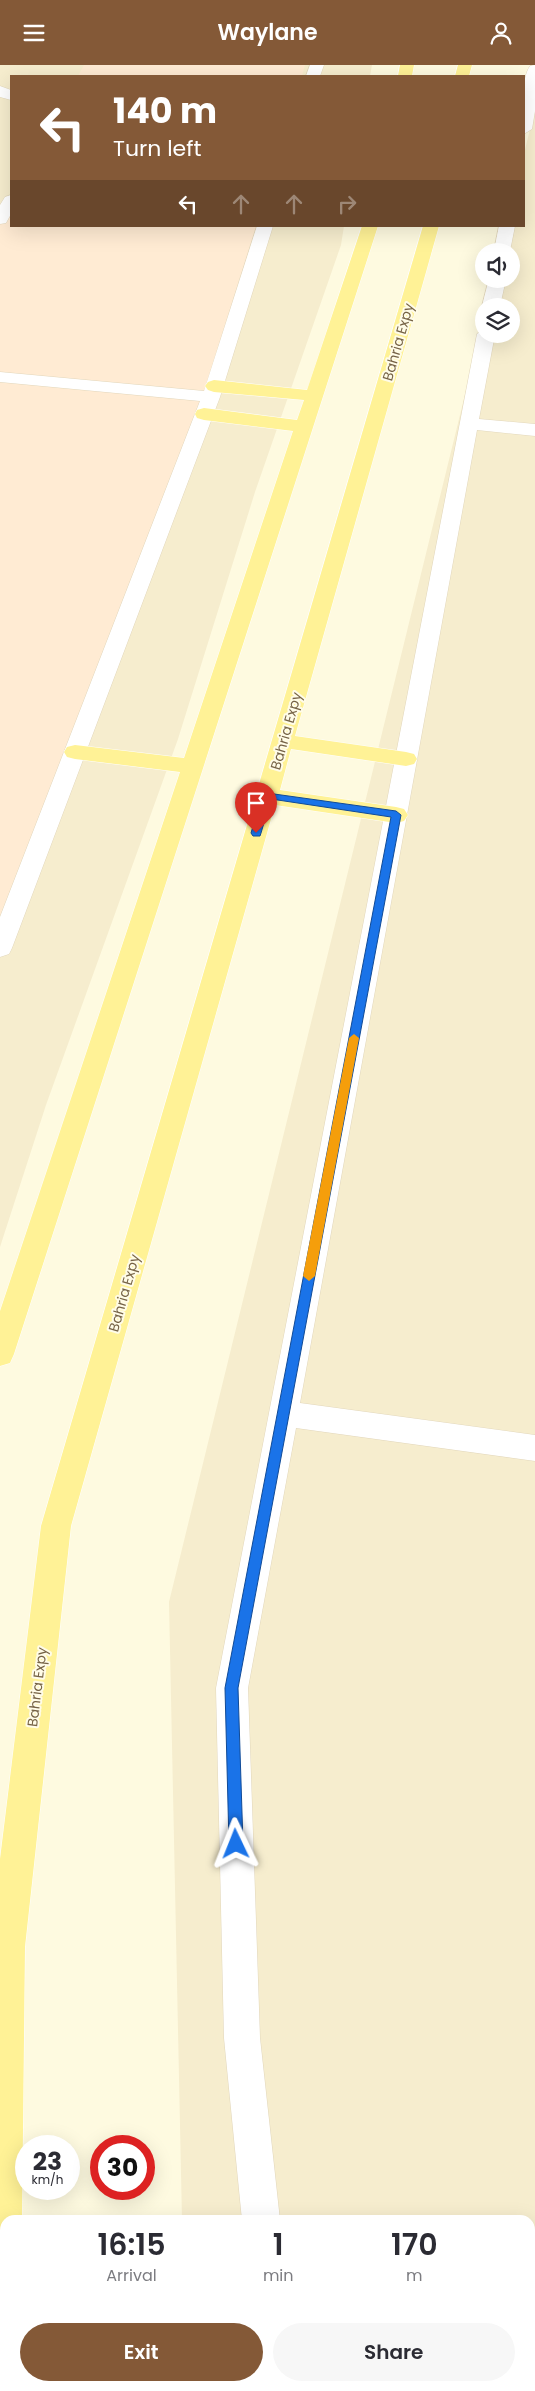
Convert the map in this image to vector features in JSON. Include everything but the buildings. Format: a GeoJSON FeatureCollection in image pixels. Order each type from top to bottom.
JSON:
{"type":"FeatureCollection","features":[{"type":"Feature","properties":{"kind":"main road"},"geometry":{"type":"LineString","coordinates":[[0,1354],[370,227]]}},
{"type":"Feature","properties":{"kind":"main road","name":"Bahria Expy"},"geometry":{"type":"LineString","coordinates":[[3,2215],[7,1947],[56,1526],[432,227]]}},
{"type":"Feature","properties":{"kind":"main road"},"geometry":{"type":"LineString","coordinates":[[210,399],[314,397]]}},
{"type":"Feature","properties":{"kind":"main road"},"geometry":{"type":"LineString","coordinates":[[210,399],[305,427]]}},
{"type":"Feature","properties":{"kind":"main road"},"geometry":{"type":"LineString","coordinates":[[283,741],[406,759]]}},
{"type":"Feature","properties":{"kind":"main road"},"geometry":{"type":"LineString","coordinates":[[76,752],[193,766]]}},
{"type":"Feature","properties":{"kind":"main road"},"geometry":{"type":"LineString","coordinates":[[267,796],[396,815]]}},
{"type":"Feature","properties":{"kind":"street"},"geometry":{"type":"LineString","coordinates":[[525,124],[535,69]]}},
{"type":"Feature","properties":{"kind":"street"},"geometry":{"type":"LineString","coordinates":[[0,219],[10,202]]}},
{"type":"Feature","properties":{"kind":"street"},"geometry":{"type":"LineString","coordinates":[[0,949],[210,399],[266,227]]}},
{"type":"Feature","properties":{"kind":"street"},"geometry":{"type":"LineString","coordinates":[[504,243],[507,227]]}},
{"type":"Feature","properties":{"kind":"street"},"geometry":{"type":"LineString","coordinates":[[260,2215],[242,2038],[232,1688],[484,343]]}},
{"type":"Feature","properties":{"kind":"street"},"geometry":{"type":"LineString","coordinates":[[0,377],[210,399]]}},
{"type":"Feature","properties":{"kind":"street"},"geometry":{"type":"LineString","coordinates":[[468,424],[535,430]]}},
{"type":"Feature","properties":{"kind":"street"},"geometry":{"type":"LineString","coordinates":[[283,1413],[535,1448]]}},
{"type":"Feature","properties":{"kind":"shaded area"},"geometry":{"type":"Polygon","coordinates":[[[0,65],[372,65],[370,75],[10,75],[10,227],[344,227],[341,245],[255,492],[178,739],[46,1105],[0,1247],[0,65]]]}},
{"type":"Feature","properties":{"kind":"shaded area"},"geometry":{"type":"Polygon","coordinates":[[[84,65],[305,65],[302,75],[79,75],[84,65]]]}},
{"type":"Feature","properties":{"kind":"shaded area"},"geometry":{"type":"Polygon","coordinates":[[[535,108],[535,2215],[182,2215],[169,1602],[478,343],[520,343],[520,298],[488,298],[491,288],[520,288],[520,243],[502,243],[506,227],[525,227],[525,150],[535,108]]]}},
{"type":"Feature","properties":{"kind":"shaded area"},"geometry":{"type":"Polygon","coordinates":[[[10,198],[10,227],[268,227],[0,946],[0,217],[10,198]]]}},
{"type":"Feature","properties":{"kind":"slow traffic"},"geometry":{"type":"LineString","coordinates":[[309,1276],[354,1038]]}},
{"type":"Feature","properties":{"kind":"route"},"geometry":{"type":"LineString","coordinates":[[236,1844],[232,1688],[396,815],[267,796],[256,833]]}}]}
